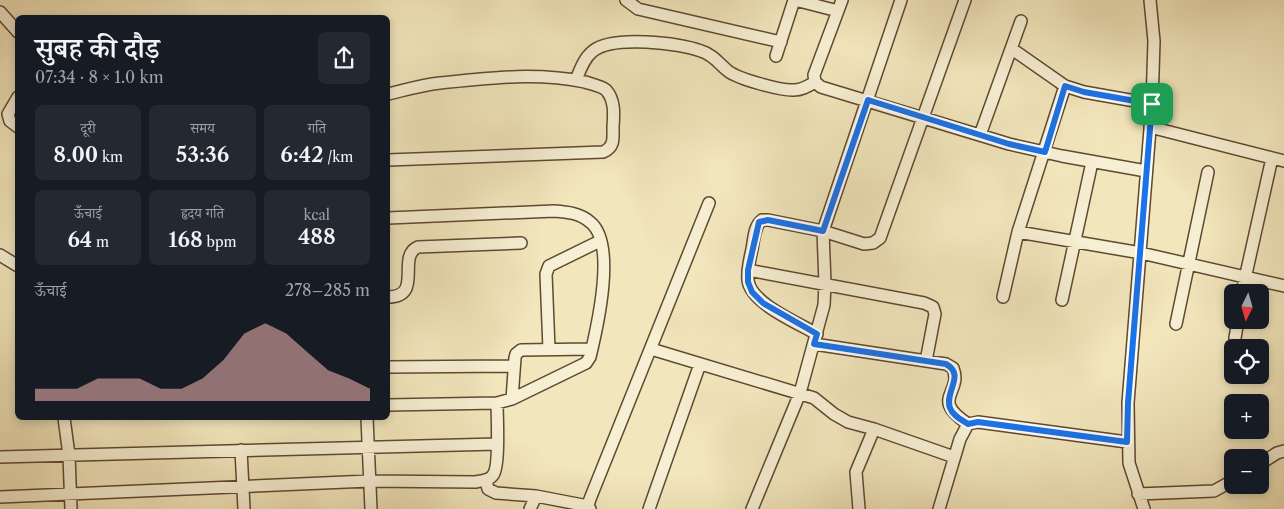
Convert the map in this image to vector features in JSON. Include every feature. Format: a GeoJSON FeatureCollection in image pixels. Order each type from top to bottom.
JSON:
{"type":"FeatureCollection","features":[{"type":"Feature","properties":{"kind":"street"},"geometry":{"type":"LineString","coordinates":[[626,0],[638,9],[780,42]]}},
{"type":"Feature","properties":{"kind":"street"},"geometry":{"type":"LineString","coordinates":[[776,56],[794,0],[840,5],[814,75],[815,82],[821,87],[980,135],[1045,152],[1146,171]]}},
{"type":"Feature","properties":{"kind":"street"},"geometry":{"type":"LineString","coordinates":[[752,509],[800,393],[824,305],[823,231],[901,0]]}},
{"type":"Feature","properties":{"kind":"street"},"geometry":{"type":"LineString","coordinates":[[966,0],[880,238],[874,243],[864,244],[823,231],[762,220],[756,227],[748,270],[748,282],[752,292],[763,303],[815,339],[946,364],[953,368],[955,373],[949,402],[950,408],[954,414],[968,424]]}},
{"type":"Feature","properties":{"kind":"street"},"geometry":{"type":"LineString","coordinates":[[1144,509],[1129,463],[1127,442],[1128,403],[1152,104],[1154,41],[1150,0]]}},
{"type":"Feature","properties":{"kind":"street"},"geometry":{"type":"LineString","coordinates":[[0,12],[15,29]]}},
{"type":"Feature","properties":{"kind":"street"},"geometry":{"type":"LineString","coordinates":[[980,135],[1021,21]]}},
{"type":"Feature","properties":{"kind":"street"},"geometry":{"type":"LineString","coordinates":[[576,80],[580,68],[593,51],[602,46],[642,42],[685,46],[701,51],[712,55],[728,71],[736,76],[786,90],[803,89],[815,82]]}},
{"type":"Feature","properties":{"kind":"street"},"geometry":{"type":"LineString","coordinates":[[1012,49],[1065,86],[1084,92],[1152,104]]}},
{"type":"Feature","properties":{"kind":"street"},"geometry":{"type":"LineString","coordinates":[[390,94],[432,84],[514,76],[576,80],[605,89],[612,99],[614,110],[613,144],[603,152],[390,160]]}},
{"type":"Feature","properties":{"kind":"street"},"geometry":{"type":"LineString","coordinates":[[1003,297],[1018,232],[1065,86]]}},
{"type":"Feature","properties":{"kind":"street"},"geometry":{"type":"LineString","coordinates":[[15,102],[8,114],[10,121],[15,125]]}},
{"type":"Feature","properties":{"kind":"street"},"geometry":{"type":"LineString","coordinates":[[1150,127],[1284,161]]}},
{"type":"Feature","properties":{"kind":"street"},"geometry":{"type":"LineString","coordinates":[[1244,284],[1272,158]]}},
{"type":"Feature","properties":{"kind":"street"},"geometry":{"type":"LineString","coordinates":[[1062,300],[1092,162]]}},
{"type":"Feature","properties":{"kind":"street"},"geometry":{"type":"LineString","coordinates":[[1176,324],[1208,172]]}},
{"type":"Feature","properties":{"kind":"street"},"geometry":{"type":"LineString","coordinates":[[486,480],[488,489],[496,493],[536,496],[589,508],[709,203]]}},
{"type":"Feature","properties":{"kind":"street"},"geometry":{"type":"LineString","coordinates":[[390,218],[554,211],[570,212],[592,222],[600,240],[603,253],[602,303],[592,349],[586,363],[512,400],[497,403],[390,405]]}},
{"type":"Feature","properties":{"kind":"street"},"geometry":{"type":"LineString","coordinates":[[1018,232],[1141,253],[1284,286]]}},
{"type":"Feature","properties":{"kind":"street"},"geometry":{"type":"LineString","coordinates":[[549,350],[546,274],[549,266],[600,240]]}},
{"type":"Feature","properties":{"kind":"street"},"geometry":{"type":"LineString","coordinates":[[390,297],[397,297],[404,293],[407,285],[412,249],[418,247],[521,243]]}},
{"type":"Feature","properties":{"kind":"street"},"geometry":{"type":"LineString","coordinates":[[0,256],[15,264]]}},
{"type":"Feature","properties":{"kind":"street"},"geometry":{"type":"LineString","coordinates":[[748,270],[924,303],[933,307],[935,314],[926,361]]}},
{"type":"Feature","properties":{"kind":"street"},"geometry":{"type":"LineString","coordinates":[[1235,338],[1236,329]]}},
{"type":"Feature","properties":{"kind":"street"},"geometry":{"type":"LineString","coordinates":[[512,400],[516,354],[521,350],[592,349]]}},
{"type":"Feature","properties":{"kind":"street"},"geometry":{"type":"LineString","coordinates":[[651,349],[800,393],[814,398],[834,414],[848,422],[874,428],[954,457]]}},
{"type":"Feature","properties":{"kind":"street"},"geometry":{"type":"LineString","coordinates":[[649,509],[700,364]]}},
{"type":"Feature","properties":{"kind":"street"},"geometry":{"type":"LineString","coordinates":[[390,367],[514,366]]}},
{"type":"Feature","properties":{"kind":"street"},"geometry":{"type":"LineString","coordinates":[[0,497],[369,481],[475,482],[486,480],[493,475],[497,465],[497,403]]}},
{"type":"Feature","properties":{"kind":"street"},"geometry":{"type":"LineString","coordinates":[[64,420],[69,455],[71,509]]}},
{"type":"Feature","properties":{"kind":"street"},"geometry":{"type":"LineString","coordinates":[[367,420],[371,509]]}},
{"type":"Feature","properties":{"kind":"street"},"geometry":{"type":"LineString","coordinates":[[939,509],[963,430],[968,424],[978,422],[1127,442]]}},
{"type":"Feature","properties":{"kind":"street"},"geometry":{"type":"LineString","coordinates":[[859,509],[856,472],[874,428]]}},
{"type":"Feature","properties":{"kind":"street"},"geometry":{"type":"LineString","coordinates":[[0,457],[497,444]]}},
{"type":"Feature","properties":{"kind":"street"},"geometry":{"type":"LineString","coordinates":[[241,450],[244,509]]}},
{"type":"Feature","properties":{"kind":"street"},"geometry":{"type":"LineString","coordinates":[[1269,458],[1284,451]]}},
{"type":"Feature","properties":{"kind":"street"},"geometry":{"type":"LineString","coordinates":[[1138,494],[1214,490],[1224,485]]}},
{"type":"Feature","properties":{"kind":"street"},"geometry":{"type":"LineString","coordinates":[[530,509],[536,496]]}},
{"type":"Feature","properties":{"kind":"route"},"geometry":{"type":"LineString","coordinates":[[1065,86],[1084,92],[1152,104],[1128,403],[1127,442],[978,422],[968,424],[954,414],[950,408],[949,402],[955,373],[953,368],[946,364],[814,344],[817,334],[763,303],[752,292],[748,282],[748,270],[756,227],[759,222],[768,220],[823,231],[868,100],[1009,144],[1045,152],[1065,86]]}}]}
